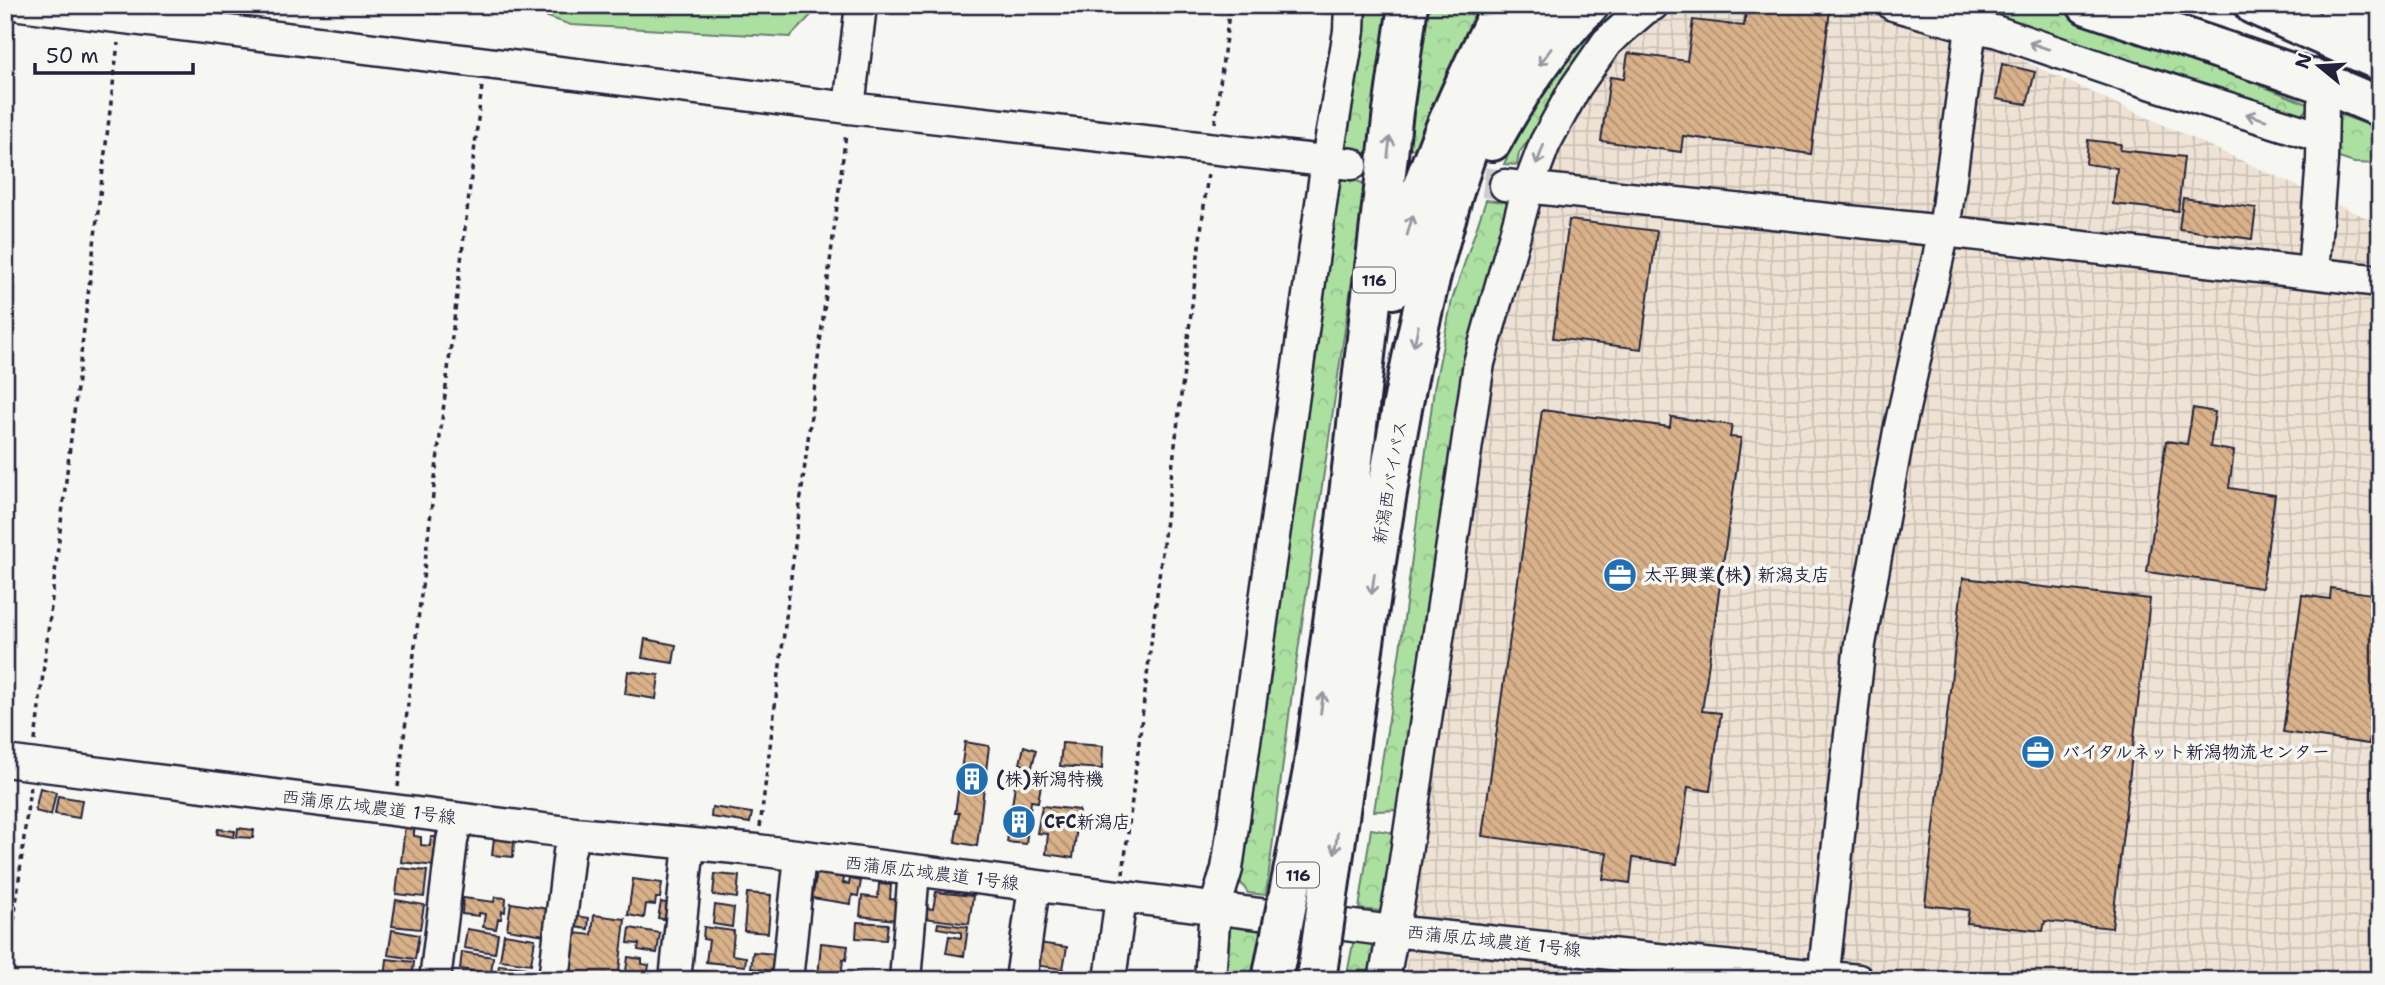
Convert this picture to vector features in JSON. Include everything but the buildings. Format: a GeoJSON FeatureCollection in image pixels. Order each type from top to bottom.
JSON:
{"type":"FeatureCollection","features":[{"type":"Feature","properties":{"kind":"highway","name":"新潟西バイパス"},"geometry":{"type":"LineString","coordinates":[[1319,980],[1327,906],[1329,773],[1342,556],[1393,111],[1408,5]]}},
{"type":"Feature","properties":{"kind":"highway"},"geometry":{"type":"LineString","coordinates":[[1342,556],[1372,377],[1413,213],[1433,158],[1503,5]]}},
{"type":"Feature","properties":{"kind":"highway"},"geometry":{"type":"LineString","coordinates":[[1480,51],[1508,5]]}},
{"type":"Feature","properties":{"kind":"highway","name":"新潟西バイパス"},"geometry":{"type":"LineString","coordinates":[[1284,980],[1376,561],[1415,342],[1453,193],[1473,131],[1498,72],[1539,5]]}},
{"type":"Feature","properties":{"kind":"highway"},"geometry":{"type":"LineString","coordinates":[[1433,270],[1468,189],[1511,107],[1544,57],[1589,5]]}},
{"type":"Feature","properties":{"kind":"highway"},"geometry":{"type":"LineString","coordinates":[[2087,5],[2331,96],[2380,107]]}},
{"type":"Feature","properties":{"kind":"highway"},"geometry":{"type":"LineString","coordinates":[[2138,5],[2331,96]]}},
{"type":"Feature","properties":{"kind":"highway"},"geometry":{"type":"LineString","coordinates":[[2254,5],[2380,61]]}},
{"type":"Feature","properties":{"kind":"highway"},"geometry":{"type":"LineString","coordinates":[[2338,5],[2380,23]]}},
{"type":"Feature","properties":{"kind":"highway"},"geometry":{"type":"LineString","coordinates":[[1272,980],[1329,773]]}},
{"type":"Feature","properties":{"kind":"street"},"geometry":{"type":"LineString","coordinates":[[20,5],[122,12],[484,63],[849,108],[1340,163]]}},
{"type":"Feature","properties":{"kind":"street"},"geometry":{"type":"LineString","coordinates":[[849,108],[861,5]]}},
{"type":"Feature","properties":{"kind":"street"},"geometry":{"type":"LineString","coordinates":[[1210,980],[1216,908],[1227,869],[1340,163],[1350,5]]}},
{"type":"Feature","properties":{"kind":"street"},"geometry":{"type":"LineString","coordinates":[[1384,980],[1479,363],[1517,187],[1575,88],[1607,42],[1653,5]]}},
{"type":"Feature","properties":{"kind":"street"},"geometry":{"type":"LineString","coordinates":[[1893,5],[1972,16],[1995,31],[2321,137]]}},
{"type":"Feature","properties":{"kind":"street"},"geometry":{"type":"LineString","coordinates":[[1823,978],[1860,644],[1899,431],[1944,231],[1972,16]]}},
{"type":"Feature","properties":{"kind":"street"},"geometry":{"type":"LineString","coordinates":[[2314,273],[2322,160],[2321,137],[2331,96]]}},
{"type":"Feature","properties":{"kind":"street"},"geometry":{"type":"LineString","coordinates":[[1517,187],[1944,231],[2380,281]]}},
{"type":"Feature","properties":{"kind":"street","name":"西蒲原広域農道 1号線"},"geometry":{"type":"LineString","coordinates":[[19,763],[575,833],[757,850],[1392,931],[1858,980]]}},
{"type":"Feature","properties":{"kind":"street"},"geometry":{"type":"LineString","coordinates":[[435,980],[457,818]]}},
{"type":"Feature","properties":{"kind":"street"},"geometry":{"type":"LineString","coordinates":[[554,980],[569,852],[575,833]]}},
{"type":"Feature","properties":{"kind":"street"},"geometry":{"type":"LineString","coordinates":[[675,980],[689,844]]}},
{"type":"Feature","properties":{"kind":"street"},"geometry":{"type":"LineString","coordinates":[[787,980],[800,856]]}},
{"type":"Feature","properties":{"kind":"street"},"geometry":{"type":"LineString","coordinates":[[905,980],[914,872]]}},
{"type":"Feature","properties":{"kind":"street"},"geometry":{"type":"LineString","coordinates":[[1021,980],[1034,886]]}},
{"type":"Feature","properties":{"kind":"street"},"geometry":{"type":"LineString","coordinates":[[1110,980],[1121,897]]}},
{"type":"Feature","properties":{"kind":"path"},"geometry":{"type":"LineString","coordinates":[[1121,897],[1230,5]]}},
{"type":"Feature","properties":{"kind":"path"},"geometry":{"type":"LineString","coordinates":[[7,980],[19,763],[122,12]]}},
{"type":"Feature","properties":{"kind":"path"},"geometry":{"type":"LineString","coordinates":[[393,810],[399,783],[484,63]]}},
{"type":"Feature","properties":{"kind":"path"},"geometry":{"type":"LineString","coordinates":[[757,850],[849,108]]}},
{"type":"Feature","properties":{"kind":"shaded area"},"geometry":{"type":"Polygon","coordinates":[[[1698,5],[1901,5],[2380,224],[2380,980],[1404,980],[1527,153],[1620,36],[1698,5]]]}},
{"type":"Feature","properties":{"kind":"green space"},"geometry":{"type":"Polygon","coordinates":[[[313,5],[441,5],[439,14],[313,5]]]}},
{"type":"Feature","properties":{"kind":"green space"},"geometry":{"type":"Polygon","coordinates":[[[525,5],[821,5],[790,37],[571,25],[530,11],[525,5]]]}},
{"type":"Feature","properties":{"kind":"green space"},"geometry":{"type":"Polygon","coordinates":[[[1359,5],[1389,5],[1368,153],[1350,152],[1342,137],[1359,5]]]}},
{"type":"Feature","properties":{"kind":"green space"},"geometry":{"type":"Polygon","coordinates":[[[1423,5],[1479,5],[1427,150],[1409,148],[1423,5]]]}},
{"type":"Feature","properties":{"kind":"green space"},"geometry":{"type":"Polygon","coordinates":[[[1608,5],[1638,5],[1563,94],[1519,153],[1517,165],[1504,164],[1542,83],[1608,5]]]}},
{"type":"Feature","properties":{"kind":"green space"},"geometry":{"type":"Polygon","coordinates":[[[1986,5],[2039,5],[2135,36],[2310,105],[2292,126],[1988,24],[1986,5]]]}},
{"type":"Feature","properties":{"kind":"green space"},"geometry":{"type":"Polygon","coordinates":[[[2330,111],[2380,129],[2380,164],[2354,163],[2324,153],[2330,111]]]}},
{"type":"Feature","properties":{"kind":"green space"},"geometry":{"type":"Polygon","coordinates":[[[1343,177],[1366,184],[1293,685],[1266,895],[1248,893],[1235,874],[1335,183],[1343,177]]]}},
{"type":"Feature","properties":{"kind":"green space"},"geometry":{"type":"Polygon","coordinates":[[[1486,200],[1506,202],[1510,210],[1405,810],[1374,811],[1400,650],[1434,389],[1452,300],[1486,200]]]}},
{"type":"Feature","properties":{"kind":"green space"},"geometry":{"type":"Polygon","coordinates":[[[1371,829],[1395,833],[1393,891],[1380,911],[1359,909],[1371,829]]]}},
{"type":"Feature","properties":{"kind":"green space"},"geometry":{"type":"Polygon","coordinates":[[[1228,923],[1262,927],[1253,980],[1219,980],[1228,923]]]}},
{"type":"Feature","properties":{"kind":"green space"},"geometry":{"type":"Polygon","coordinates":[[[1354,938],[1368,939],[1379,954],[1377,980],[1346,980],[1354,938]]]}},
{"type":"Feature","properties":{"kind":"tunnel"},"geometry":{"type":"LineString","coordinates":[[1439,176],[1505,185]]}},
{"type":"Feature","properties":{"kind":"place","name":"太平興業(株) 新潟支店"},"geometry":{"type":"Point","coordinates":[1620,575]}},
{"type":"Feature","properties":{"kind":"place","name":"バイタルネット新潟物流センター"},"geometry":{"type":"Point","coordinates":[2038,752]}},
{"type":"Feature","properties":{"kind":"place","name":"(株)新潟特機"},"geometry":{"type":"Point","coordinates":[972,779]}},
{"type":"Feature","properties":{"kind":"place","name":"CFC新潟店"},"geometry":{"type":"Point","coordinates":[1019,822]}}]}
